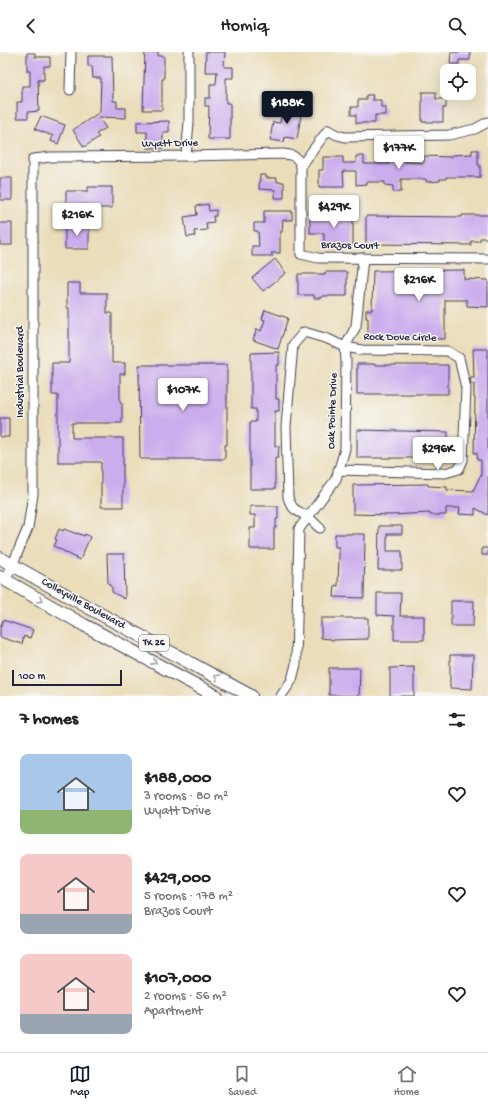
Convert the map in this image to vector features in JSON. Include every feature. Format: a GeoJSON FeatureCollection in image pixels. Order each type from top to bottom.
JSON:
{"type":"FeatureCollection","features":[{"type":"Feature","properties":{"kind":"main road","name":"Colleyville Boulevard"},"geometry":{"type":"LineString","coordinates":[[0,558],[251,696]]}},
{"type":"Feature","properties":{"kind":"main road","name":"Colleyville Boulevard"},"geometry":{"type":"LineString","coordinates":[[3,579],[84,625],[216,696]]}},
{"type":"Feature","properties":{"kind":"street"},"geometry":{"type":"LineString","coordinates":[[70,90],[71,52]]}},
{"type":"Feature","properties":{"kind":"street"},"geometry":{"type":"LineString","coordinates":[[186,156],[189,122],[189,52]]}},
{"type":"Feature","properties":{"kind":"street"},"geometry":{"type":"LineString","coordinates":[[301,166],[328,130],[345,137],[449,135],[475,129],[488,122]]}},
{"type":"Feature","properties":{"kind":"street","name":"Wyatt Drive"},"geometry":{"type":"LineString","coordinates":[[33,159],[51,157],[283,154],[293,155],[298,158],[301,166]]}},
{"type":"Feature","properties":{"kind":"street","name":"Industrial Boulevard"},"geometry":{"type":"LineString","coordinates":[[3,579],[13,565],[28,528],[33,494],[33,159]]}},
{"type":"Feature","properties":{"kind":"street","name":"Brazos Court"},"geometry":{"type":"LineString","coordinates":[[301,166],[301,254],[318,258],[488,259]]}},
{"type":"Feature","properties":{"kind":"street"},"geometry":{"type":"LineString","coordinates":[[320,528],[308,517],[298,513],[290,506],[288,498],[286,427],[293,345],[304,332],[345,347],[356,326],[363,258]]}},
{"type":"Feature","properties":{"kind":"street","name":"Oak Pointe Drive"},"geometry":{"type":"LineString","coordinates":[[281,696],[292,680],[296,664],[299,529],[336,479],[345,449],[345,347]]}},
{"type":"Feature","properties":{"kind":"street","name":"Rock Dove Circle"},"geometry":{"type":"LineString","coordinates":[[338,470],[445,473],[459,469],[462,460],[466,388],[459,358],[447,351],[362,350],[345,347]]}},
{"type":"Feature","properties":{"kind":"building"},"geometry":{"type":"Polygon","coordinates":[[[145,52],[158,52],[158,56],[164,56],[162,110],[143,110],[145,52]]]}},
{"type":"Feature","properties":{"kind":"building"},"geometry":{"type":"Polygon","coordinates":[[[206,52],[225,52],[224,67],[233,67],[233,78],[226,78],[226,103],[230,103],[230,139],[208,139],[209,106],[205,106],[205,98],[210,98],[210,84],[216,84],[217,72],[205,72],[206,52]]]}},
{"type":"Feature","properties":{"kind":"building"},"geometry":{"type":"Polygon","coordinates":[[[451,52],[470,52],[470,60],[459,60],[459,64],[450,64],[451,52]]]}},
{"type":"Feature","properties":{"kind":"building"},"geometry":{"type":"Polygon","coordinates":[[[27,53],[35,53],[35,57],[50,57],[50,66],[44,66],[44,80],[38,80],[39,111],[28,112],[28,118],[17,118],[17,102],[22,102],[22,86],[30,86],[30,71],[27,71],[27,53]]]}},
{"type":"Feature","properties":{"kind":"building"},"geometry":{"type":"Polygon","coordinates":[[[88,56],[112,56],[113,101],[117,101],[117,108],[126,108],[126,118],[98,117],[106,128],[96,134],[99,137],[84,147],[73,130],[100,112],[101,78],[93,78],[92,66],[88,66],[88,56]]]}},
{"type":"Feature","properties":{"kind":"building"},"geometry":{"type":"Polygon","coordinates":[[[422,92],[436,92],[436,99],[446,100],[446,108],[443,108],[443,122],[422,122],[422,92]]]}},
{"type":"Feature","properties":{"kind":"building"},"geometry":{"type":"Polygon","coordinates":[[[366,95],[373,95],[372,100],[381,100],[381,107],[386,107],[386,115],[375,115],[375,123],[356,123],[356,115],[351,115],[351,107],[358,107],[358,100],[366,100],[366,95]]]}},
{"type":"Feature","properties":{"kind":"building"},"geometry":{"type":"Polygon","coordinates":[[[283,107],[302,110],[297,139],[285,137],[284,142],[270,140],[273,122],[280,123],[283,107]]]}},
{"type":"Feature","properties":{"kind":"building"},"geometry":{"type":"Polygon","coordinates":[[[41,116],[65,125],[58,144],[51,141],[53,136],[35,129],[41,116]]]}},
{"type":"Feature","properties":{"kind":"building"},"geometry":{"type":"Polygon","coordinates":[[[169,121],[169,132],[163,132],[163,148],[147,148],[147,132],[137,132],[137,122],[169,121]]]}},
{"type":"Feature","properties":{"kind":"building"},"geometry":{"type":"Polygon","coordinates":[[[472,150],[478,150],[480,177],[446,177],[446,179],[440,179],[440,181],[426,182],[426,179],[401,179],[401,192],[393,192],[393,186],[385,185],[385,182],[367,182],[367,184],[356,185],[356,171],[343,171],[344,187],[319,187],[319,170],[323,170],[323,157],[343,157],[343,163],[356,163],[356,156],[364,156],[364,164],[389,164],[389,156],[398,156],[398,159],[405,159],[405,162],[424,163],[424,156],[452,157],[452,155],[472,154],[472,150]]]}},
{"type":"Feature","properties":{"kind":"building"},"geometry":{"type":"Polygon","coordinates":[[[260,175],[266,175],[266,178],[277,178],[277,182],[284,182],[284,198],[275,198],[275,190],[259,189],[260,175]]]}},
{"type":"Feature","properties":{"kind":"building"},"geometry":{"type":"Polygon","coordinates":[[[0,178],[12,178],[12,200],[0,200],[0,178]]]}},
{"type":"Feature","properties":{"kind":"building"},"geometry":{"type":"Polygon","coordinates":[[[88,187],[112,187],[112,208],[88,208],[88,205],[66,205],[66,191],[88,191],[88,187]]]}},
{"type":"Feature","properties":{"kind":"building"},"geometry":{"type":"Polygon","coordinates":[[[208,204],[209,211],[216,210],[216,216],[213,216],[214,222],[206,223],[207,230],[194,231],[195,236],[187,237],[184,217],[197,215],[196,206],[208,204]]]}},
{"type":"Feature","properties":{"kind":"building"},"geometry":{"type":"Polygon","coordinates":[[[264,211],[292,211],[292,220],[283,220],[282,232],[280,232],[280,253],[271,253],[273,256],[252,256],[252,246],[259,246],[258,231],[254,231],[254,223],[264,223],[264,211]]]}},
{"type":"Feature","properties":{"kind":"building"},"geometry":{"type":"Polygon","coordinates":[[[462,215],[488,215],[488,238],[480,238],[480,241],[471,241],[471,245],[366,244],[366,216],[462,217],[462,215]]]}},
{"type":"Feature","properties":{"kind":"building"},"geometry":{"type":"Polygon","coordinates":[[[310,217],[353,217],[353,245],[324,243],[324,233],[310,233],[310,217]]]}},
{"type":"Feature","properties":{"kind":"building"},"geometry":{"type":"Polygon","coordinates":[[[0,223],[12,223],[12,245],[0,245],[0,223]]]}},
{"type":"Feature","properties":{"kind":"building"},"geometry":{"type":"Polygon","coordinates":[[[65,225],[89,225],[89,249],[65,249],[65,225]]]}},
{"type":"Feature","properties":{"kind":"building"},"geometry":{"type":"Polygon","coordinates":[[[275,259],[286,273],[263,291],[252,278],[275,259]]]}},
{"type":"Feature","properties":{"kind":"building"},"geometry":{"type":"Polygon","coordinates":[[[464,270],[464,279],[488,280],[488,307],[467,306],[467,300],[445,300],[445,339],[368,339],[368,318],[366,318],[366,310],[372,310],[373,271],[464,270]]]}},
{"type":"Feature","properties":{"kind":"building"},"geometry":{"type":"Polygon","coordinates":[[[325,272],[347,272],[347,296],[322,296],[322,298],[314,298],[314,295],[298,295],[298,274],[325,274],[325,272]]]}},
{"type":"Feature","properties":{"kind":"building"},"geometry":{"type":"Polygon","coordinates":[[[67,283],[80,283],[80,293],[107,293],[107,313],[112,313],[112,363],[125,363],[125,374],[120,374],[122,423],[72,423],[72,438],[123,438],[123,507],[101,507],[101,462],[58,462],[58,395],[52,395],[52,363],[69,363],[69,308],[67,308],[67,283]]]}},
{"type":"Feature","properties":{"kind":"building"},"geometry":{"type":"Polygon","coordinates":[[[265,310],[288,318],[278,349],[253,340],[257,329],[261,331],[265,320],[262,319],[265,310]]]}},
{"type":"Feature","properties":{"kind":"building"},"geometry":{"type":"Polygon","coordinates":[[[473,349],[488,349],[488,515],[475,508],[475,515],[459,514],[460,508],[446,508],[446,515],[430,515],[430,513],[390,515],[353,514],[353,485],[428,484],[428,486],[447,487],[447,490],[473,491],[480,476],[481,477],[481,460],[477,460],[477,453],[474,453],[475,398],[474,384],[471,384],[470,377],[474,377],[473,349]]]}},
{"type":"Feature","properties":{"kind":"building"},"geometry":{"type":"Polygon","coordinates":[[[279,352],[279,365],[276,365],[276,399],[279,399],[279,411],[275,411],[275,446],[279,446],[278,458],[275,458],[275,489],[250,489],[250,422],[256,422],[256,409],[251,409],[251,353],[279,352]]]}},
{"type":"Feature","properties":{"kind":"building"},"geometry":{"type":"Polygon","coordinates":[[[357,364],[448,365],[448,394],[357,394],[357,364]]]}},
{"type":"Feature","properties":{"kind":"building"},"geometry":{"type":"Polygon","coordinates":[[[139,365],[227,365],[227,445],[225,445],[225,459],[140,459],[139,365]]]}},
{"type":"Feature","properties":{"kind":"building"},"geometry":{"type":"Polygon","coordinates":[[[0,418],[9,418],[9,437],[0,437],[0,418]]]}},
{"type":"Feature","properties":{"kind":"building"},"geometry":{"type":"Polygon","coordinates":[[[357,430],[448,432],[447,458],[357,458],[357,430]]]}},
{"type":"Feature","properties":{"kind":"building"},"geometry":{"type":"Polygon","coordinates":[[[250,506],[278,506],[278,519],[276,519],[276,528],[274,528],[274,549],[250,549],[250,528],[255,528],[255,515],[250,515],[250,506]]]}},
{"type":"Feature","properties":{"kind":"building"},"geometry":{"type":"Polygon","coordinates":[[[379,526],[402,526],[402,534],[387,534],[387,551],[402,551],[402,570],[378,570],[379,526]]]}},
{"type":"Feature","properties":{"kind":"building"},"geometry":{"type":"Polygon","coordinates":[[[59,529],[63,531],[64,529],[84,536],[85,534],[90,537],[80,560],[54,546],[59,529]]]}},
{"type":"Feature","properties":{"kind":"building"},"geometry":{"type":"Polygon","coordinates":[[[335,534],[365,534],[364,598],[334,597],[335,585],[338,586],[339,556],[339,547],[335,547],[335,534]]]}},
{"type":"Feature","properties":{"kind":"building"},"geometry":{"type":"Polygon","coordinates":[[[482,548],[488,548],[488,555],[482,555],[482,548]]]}},
{"type":"Feature","properties":{"kind":"building"},"geometry":{"type":"Polygon","coordinates":[[[107,554],[124,554],[125,599],[112,592],[112,588],[108,583],[107,554]]]}},
{"type":"Feature","properties":{"kind":"building"},"geometry":{"type":"Polygon","coordinates":[[[377,593],[401,593],[400,616],[424,616],[424,640],[394,640],[394,616],[377,615],[377,593]]]}},
{"type":"Feature","properties":{"kind":"building"},"geometry":{"type":"Polygon","coordinates":[[[451,601],[474,601],[473,626],[451,626],[451,601]]]}},
{"type":"Feature","properties":{"kind":"building"},"geometry":{"type":"Polygon","coordinates":[[[321,618],[368,618],[368,639],[331,640],[321,638],[321,618]]]}},
{"type":"Feature","properties":{"kind":"building"},"geometry":{"type":"Polygon","coordinates":[[[3,620],[33,630],[30,638],[24,636],[22,644],[0,637],[0,629],[3,620]]]}},
{"type":"Feature","properties":{"kind":"building"},"geometry":{"type":"Polygon","coordinates":[[[450,655],[473,655],[472,689],[450,688],[450,655]]]}},
{"type":"Feature","properties":{"kind":"building"},"geometry":{"type":"Polygon","coordinates":[[[414,667],[414,696],[390,696],[390,668],[414,667]]]}},
{"type":"Feature","properties":{"kind":"building"},"geometry":{"type":"Polygon","coordinates":[[[329,668],[360,668],[359,696],[329,695],[329,668]]]}}]}
